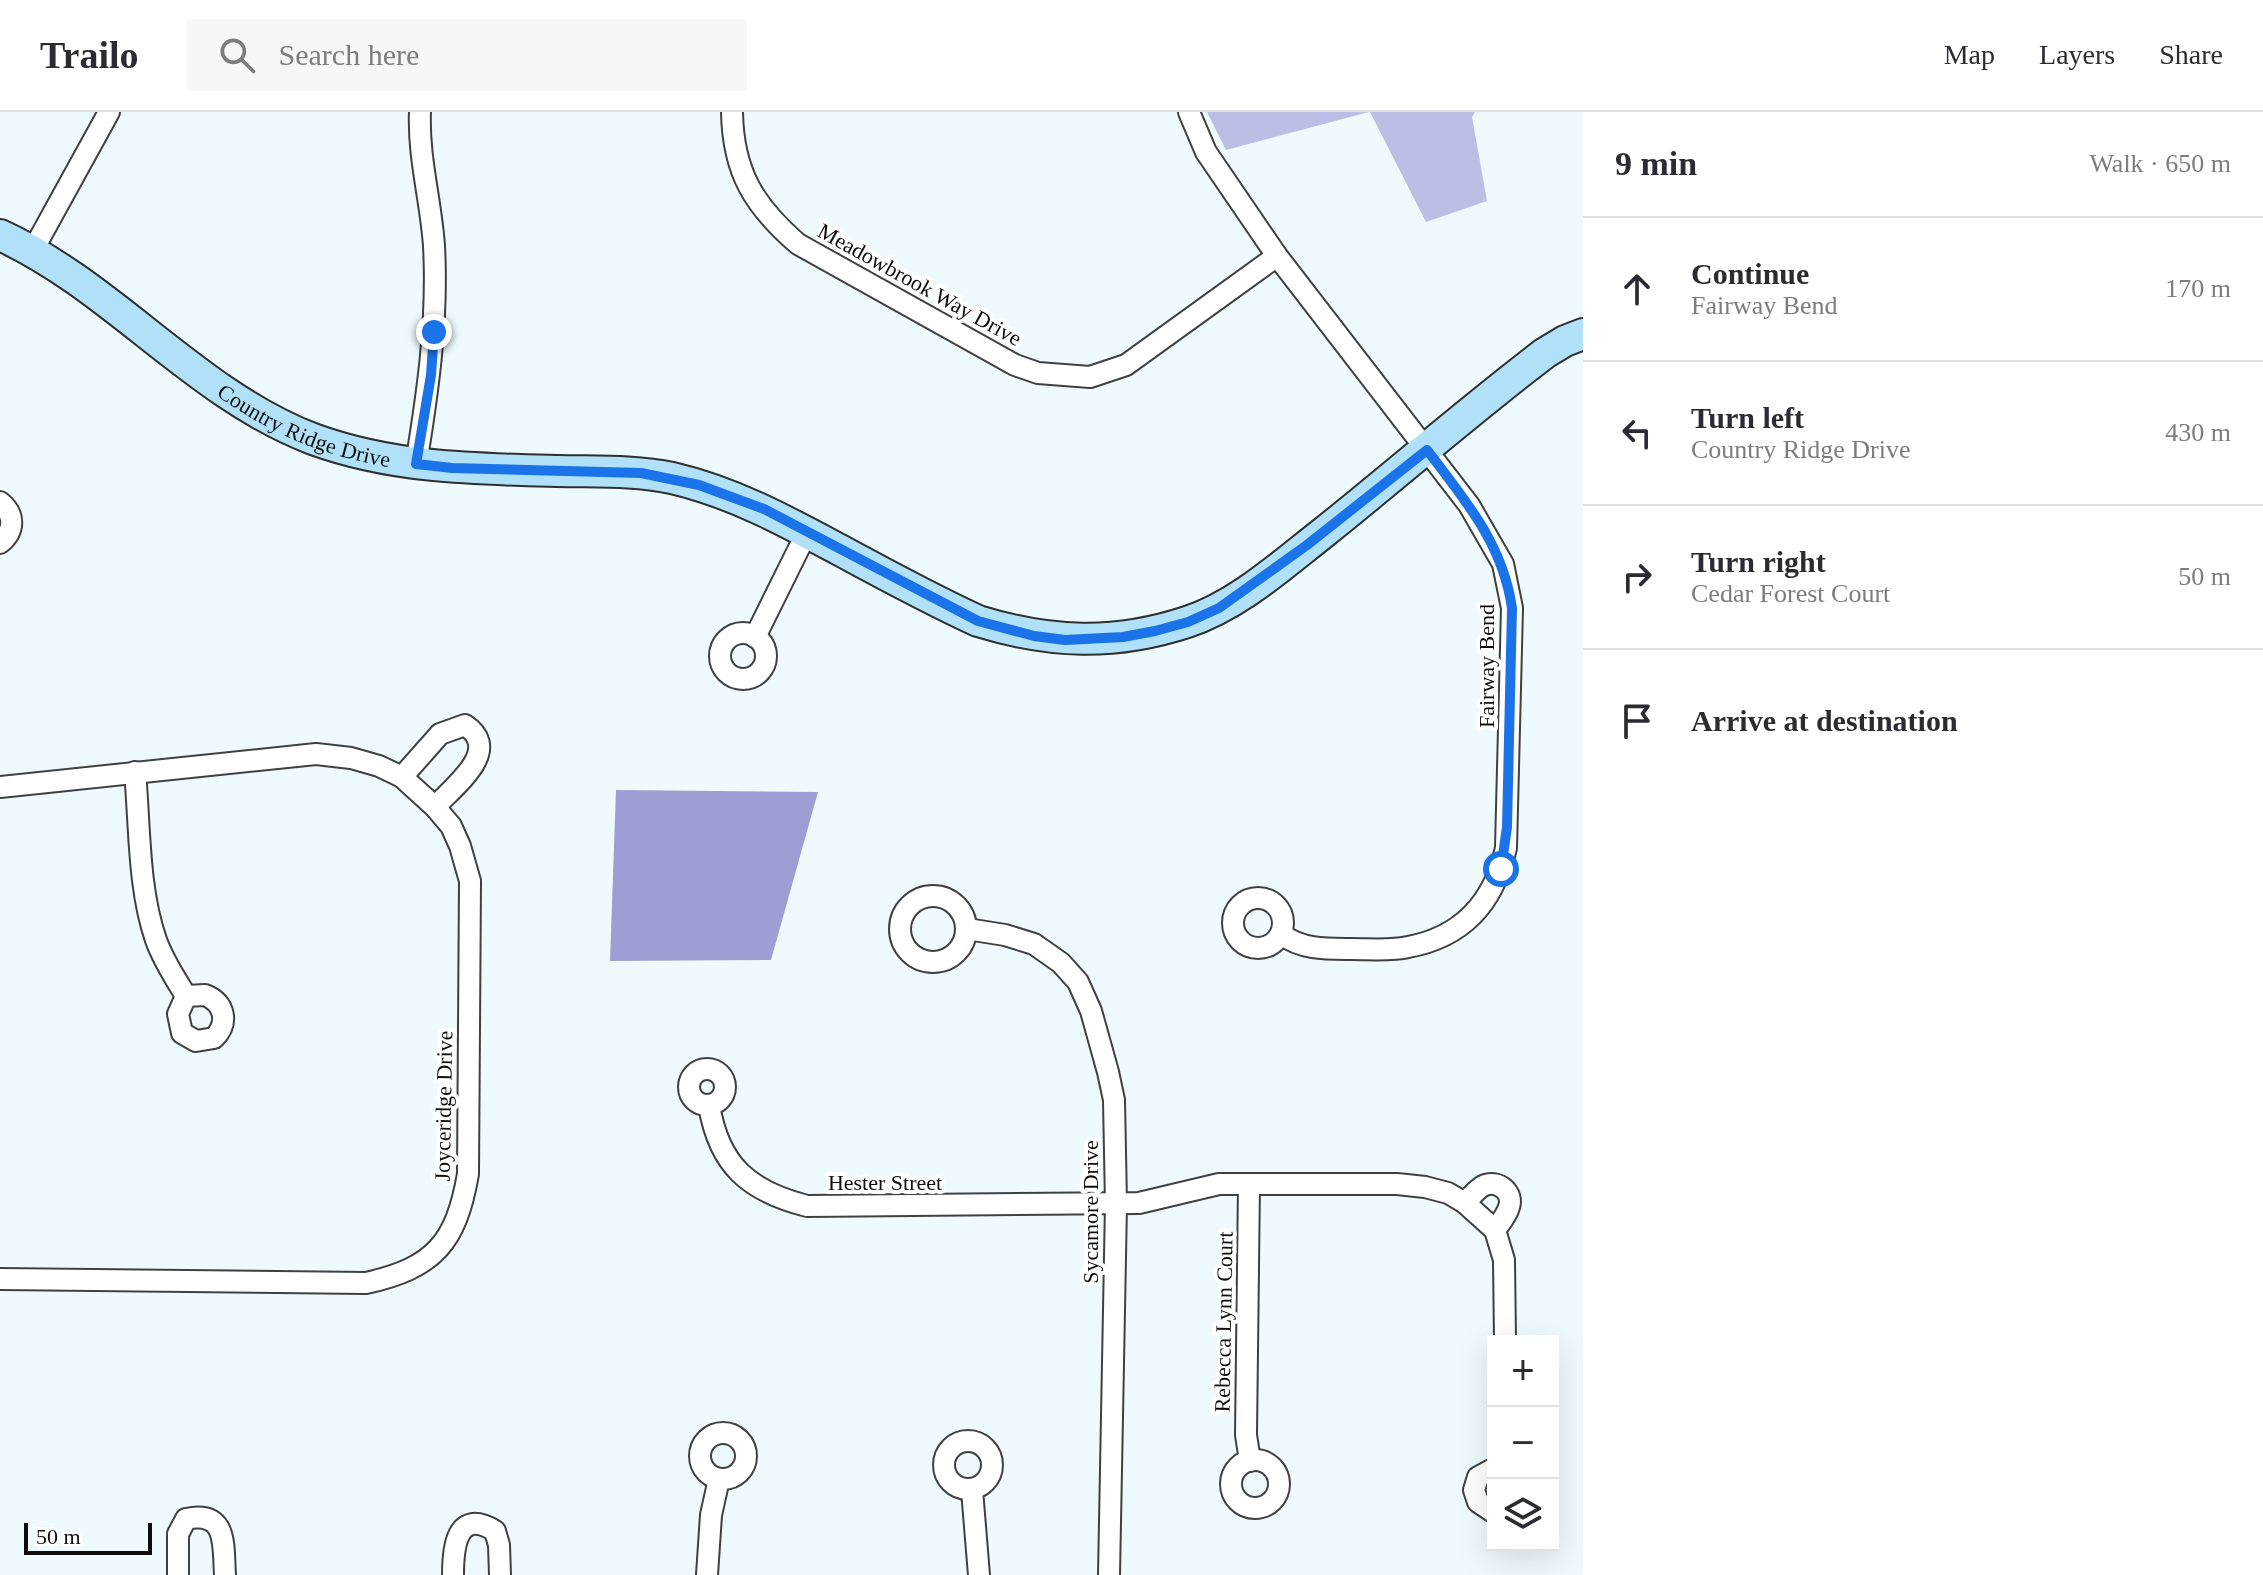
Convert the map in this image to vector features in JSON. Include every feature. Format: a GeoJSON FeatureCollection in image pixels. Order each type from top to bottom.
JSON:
{"type":"FeatureCollection","features":[{"type":"Feature","properties":{"kind":"street"},"geometry":{"type":"LineString","coordinates":[[33,250],[109,112]]}},
{"type":"Feature","properties":{"kind":"street"},"geometry":{"type":"LineString","coordinates":[[416,464],[431,375],[435,288],[434,243],[421,145],[420,112]]}},
{"type":"Feature","properties":{"kind":"street","name":"Meadowbrook Way Drive"},"geometry":{"type":"LineString","coordinates":[[732,112],[738,164],[746,183],[773,222],[798,244],[1015,365],[1038,373],[1090,377],[1126,365],[1277,256]]}},
{"type":"Feature","properties":{"kind":"street","name":"Fairway Bend"},"geometry":{"type":"LineString","coordinates":[[1189,112],[1206,152],[1277,256],[1469,505],[1492,543],[1509,583],[1512,608],[1507,827],[1501,869],[1482,906],[1452,932],[1405,948],[1324,949],[1292,942],[1281,934]]}},
{"type":"Feature","properties":{"kind":"street","name":"Country Ridge Drive"},"geometry":{"type":"LineString","coordinates":[[0,235],[33,250],[91,288],[216,384],[263,415],[311,438],[386,460],[452,468],[641,473],[732,496],[764,509],[978,621],[1020,633],[1065,640],[1123,637],[1188,622],[1219,608],[1307,545],[1545,353],[1583,334]]}},
{"type":"Feature","properties":{"kind":"street"},"geometry":{"type":"LineString","coordinates":[[0,502],[7,508],[12,522],[7,536],[0,543]]}},
{"type":"Feature","properties":{"kind":"street"},"geometry":{"type":"LineString","coordinates":[[755,637],[807,532]]}},
{"type":"Feature","properties":{"kind":"street"},"geometry":{"type":"LineString","coordinates":[[402,777],[440,734],[465,725],[477,733],[481,745],[477,760],[435,807]]}},
{"type":"Feature","properties":{"kind":"street","name":"Joyceridge Drive"},"geometry":{"type":"LineString","coordinates":[[0,787],[316,754],[351,758],[402,777],[435,807],[451,826],[470,881],[468,1174],[457,1221],[444,1242],[425,1262],[400,1275],[366,1283],[0,1279]]}},
{"type":"Feature","properties":{"kind":"street"},"geometry":{"type":"LineString","coordinates":[[135,772],[147,901],[163,956],[186,996]]}},
{"type":"Feature","properties":{"kind":"street","name":"Sycamore Drive"},"geometry":{"type":"LineString","coordinates":[[967,929],[1005,935],[1034,944],[1061,963],[1078,982],[1091,1011],[1114,1100],[1116,1204],[1109,1575]]}},
{"type":"Feature","properties":{"kind":"street","name":"Hester Street"},"geometry":{"type":"LineString","coordinates":[[709,1105],[713,1130],[733,1167],[768,1194],[807,1206],[1116,1204],[1157,1200],[1189,1189],[1219,1184],[1397,1184],[1448,1193],[1465,1203]]}},
{"type":"Feature","properties":{"kind":"street","name":"Rebecca Lynn Court"},"geometry":{"type":"LineString","coordinates":[[1249,1184],[1246,1435],[1250,1461]]}},
{"type":"Feature","properties":{"kind":"street"},"geometry":{"type":"LineString","coordinates":[[1495,1230],[1510,1206],[1505,1189],[1491,1184],[1485,1185],[1465,1203],[1495,1230],[1504,1260],[1505,1335]]}},
{"type":"Feature","properties":{"kind":"street"},"geometry":{"type":"LineString","coordinates":[[1487,1472],[1478,1477],[1474,1490],[1478,1502],[1487,1508]]}},
{"type":"Feature","properties":{"kind":"street"},"geometry":{"type":"LineString","coordinates":[[707,1575],[711,1515],[719,1479]]}},
{"type":"Feature","properties":{"kind":"street"},"geometry":{"type":"LineString","coordinates":[[972,1490],[979,1575]]}},
{"type":"Feature","properties":{"kind":"street"},"geometry":{"type":"LineString","coordinates":[[178,1575],[178,1534],[186,1519],[208,1517],[218,1526],[222,1536],[225,1575]]}},
{"type":"Feature","properties":{"kind":"street"},"geometry":{"type":"LineString","coordinates":[[453,1575],[454,1541],[464,1529],[479,1525],[495,1531],[500,1575]]}},
{"type":"Feature","properties":{"kind":"shaded area"},"geometry":{"type":"Polygon","coordinates":[[[1207,112],[1369,112],[1226,150],[1207,112]]]}},
{"type":"Feature","properties":{"kind":"shaded area"},"geometry":{"type":"Polygon","coordinates":[[[1370,112],[1475,112],[1472,117],[1487,201],[1426,222],[1370,112]]]}},
{"type":"Feature","properties":{"kind":"shaded area"},"geometry":{"type":"Polygon","coordinates":[[[616,790],[818,792],[771,960],[610,961],[616,790]]]}},
{"type":"Feature","properties":{"kind":"route"},"geometry":{"type":"LineString","coordinates":[[434,332],[431,375],[416,464],[452,468],[641,473],[699,485],[764,509],[978,621],[1034,636],[1065,640],[1123,637],[1155,631],[1188,622],[1219,608],[1247,591],[1427,450],[1469,505],[1503,564],[1509,583],[1512,608],[1507,827],[1501,869]]}}]}
